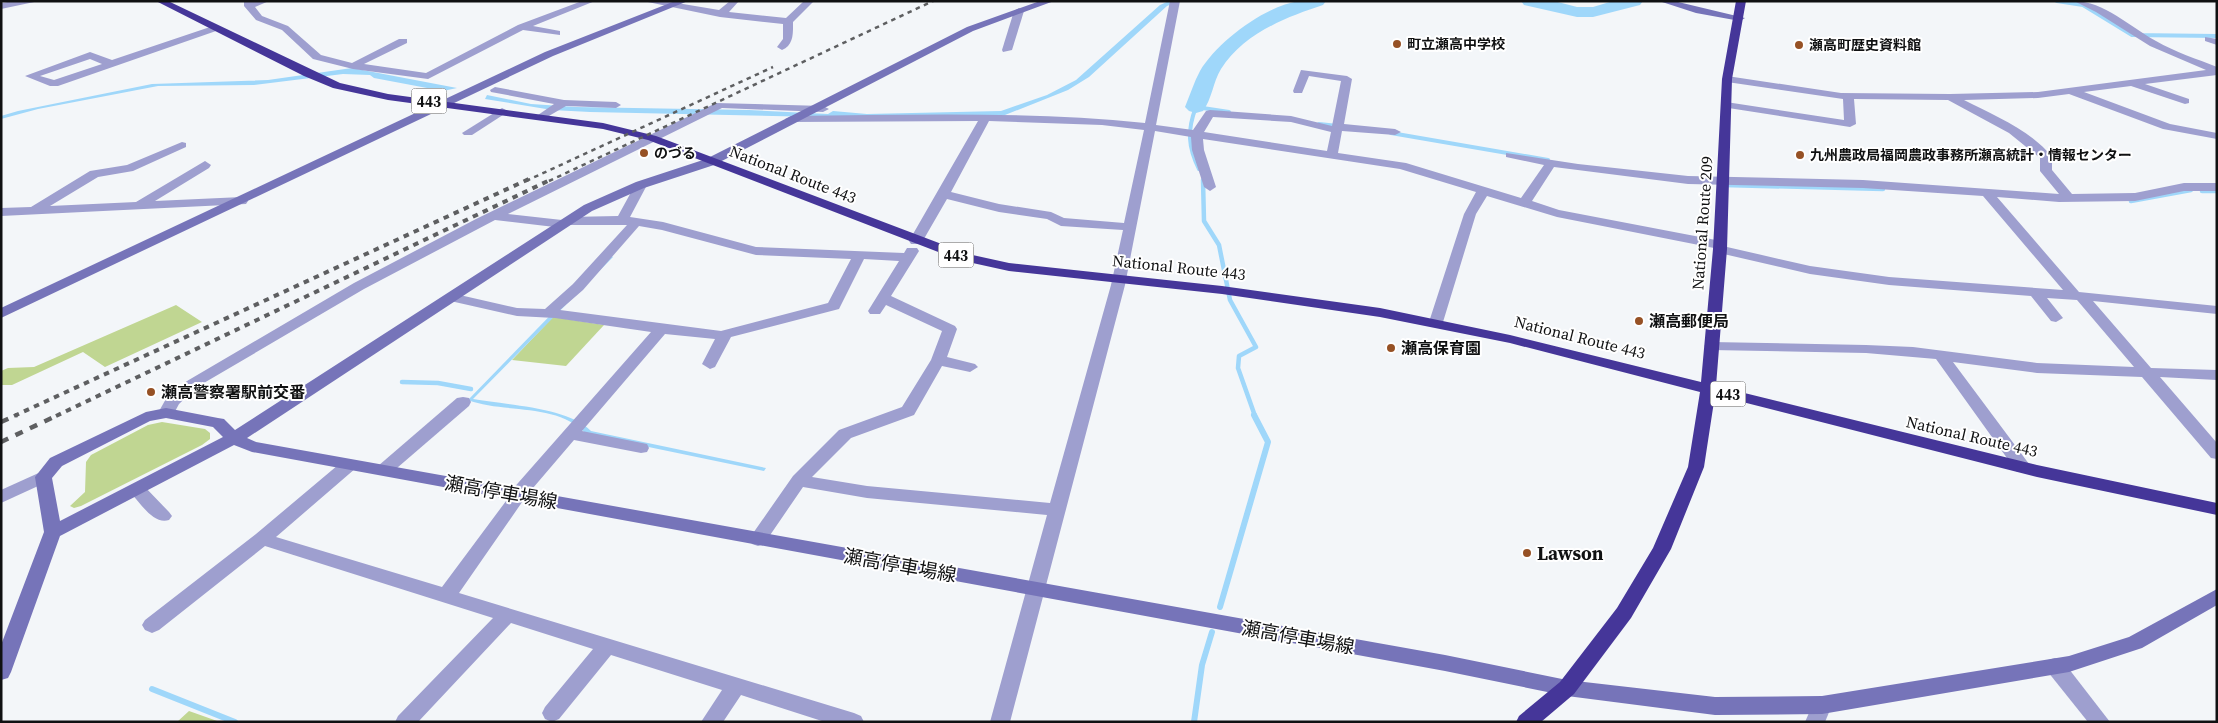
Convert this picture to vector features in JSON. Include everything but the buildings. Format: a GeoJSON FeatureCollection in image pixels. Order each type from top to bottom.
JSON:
{"type":"FeatureCollection","features":[{"type":"Feature","properties":{"kind":"highway","name":"National Route 443"},"geometry":{"type":"LineString","coordinates":[[160,1],[213,29],[337,86],[388,97],[444,103],[603,126],[652,138],[710,162],[964,258],[1009,267],[1236,292],[1356,308],[1436,322],[1578,355],[2023,468],[2121,491],[2217,509]]}},
{"type":"Feature","properties":{"kind":"highway","name":"National Route 209"},"geometry":{"type":"LineString","coordinates":[[1526,722],[1567,688],[1624,612],[1662,549],[1696,467],[1708,389],[1720,247],[1727,79],[1742,1]]}},
{"type":"Feature","properties":{"kind":"street"},"geometry":{"type":"LineString","coordinates":[[265,1],[249,4],[259,18],[292,33],[308,45],[317,57],[352,66],[428,76],[521,27],[591,1]]}},
{"type":"Feature","properties":{"kind":"street"},"geometry":{"type":"LineString","coordinates":[[647,1],[762,20],[788,21],[810,1]]}},
{"type":"Feature","properties":{"kind":"street"},"geometry":{"type":"LineString","coordinates":[[1,314],[549,54],[684,1]]}},
{"type":"Feature","properties":{"kind":"street"},"geometry":{"type":"LineString","coordinates":[[54,532],[234,438],[588,208],[641,184],[710,162],[970,29],[1024,7],[1050,1]]}},
{"type":"Feature","properties":{"kind":"street"},"geometry":{"type":"LineString","coordinates":[[1000,722],[1037,590],[1118,280],[1174,1]]}},
{"type":"Feature","properties":{"kind":"street"},"geometry":{"type":"LineString","coordinates":[[1663,1],[1696,10],[1740,18]]}},
{"type":"Feature","properties":{"kind":"street"},"geometry":{"type":"LineString","coordinates":[[2078,1],[2099,10],[2154,44],[2217,72]]}},
{"type":"Feature","properties":{"kind":"street"},"geometry":{"type":"LineString","coordinates":[[1,6],[30,2]]}},
{"type":"Feature","properties":{"kind":"street"},"geometry":{"type":"LineString","coordinates":[[720,14],[735,2]]}},
{"type":"Feature","properties":{"kind":"street"},"geometry":{"type":"LineString","coordinates":[[1007,50],[1024,7]]}},
{"type":"Feature","properties":{"kind":"street"},"geometry":{"type":"LineString","coordinates":[[782,47],[788,39],[788,21]]}},
{"type":"Feature","properties":{"kind":"street"},"geometry":{"type":"LineString","coordinates":[[521,27],[557,33]]}},
{"type":"Feature","properties":{"kind":"street"},"geometry":{"type":"LineString","coordinates":[[112,64],[90,55],[30,76],[54,84],[112,64],[213,29]]}},
{"type":"Feature","properties":{"kind":"street"},"geometry":{"type":"LineString","coordinates":[[352,66],[403,40]]}},
{"type":"Feature","properties":{"kind":"street"},"geometry":{"type":"LineString","coordinates":[[1298,91],[1305,72],[1347,79],[1332,154]]}},
{"type":"Feature","properties":{"kind":"street"},"geometry":{"type":"LineString","coordinates":[[1727,79],[1848,96],[2038,95],[2217,72]]}},
{"type":"Feature","properties":{"kind":"street"},"geometry":{"type":"LineString","coordinates":[[2132,83],[2184,102]]}},
{"type":"Feature","properties":{"kind":"street"},"geometry":{"type":"LineString","coordinates":[[496,90],[564,103],[616,105]]}},
{"type":"Feature","properties":{"kind":"street"},"geometry":{"type":"LineString","coordinates":[[2070,91],[2167,127],[2217,136]]}},
{"type":"Feature","properties":{"kind":"street"},"geometry":{"type":"LineString","coordinates":[[1726,105],[1850,124],[1848,96]]}},
{"type":"Feature","properties":{"kind":"street"},"geometry":{"type":"LineString","coordinates":[[1950,96],[2026,138],[2046,157],[2046,171],[2069,198]]}},
{"type":"Feature","properties":{"kind":"street"},"geometry":{"type":"LineString","coordinates":[[542,117],[564,103]]}},
{"type":"Feature","properties":{"kind":"street"},"geometry":{"type":"LineString","coordinates":[[1,497],[43,477],[56,462],[146,417],[166,413],[172,401],[192,384],[359,286],[494,216],[720,105],[876,111],[950,109],[968,118]]}},
{"type":"Feature","properties":{"kind":"street"},"geometry":{"type":"LineString","coordinates":[[468,133],[502,111]]}},
{"type":"Feature","properties":{"kind":"street"},"geometry":{"type":"LineString","coordinates":[[1210,187],[1205,164],[1198,155],[1196,134],[1202,121],[1210,113],[1292,119],[1336,129],[1395,132]]}},
{"type":"Feature","properties":{"kind":"street"},"geometry":{"type":"LineString","coordinates":[[875,311],[918,241],[985,118]]}},
{"type":"Feature","properties":{"kind":"street"},"geometry":{"type":"LineString","coordinates":[[791,119],[985,118],[1102,122],[1150,127],[1402,166],[1556,213],[1720,247],[1810,270],[1889,281],[2036,292],[2217,310]]}},
{"type":"Feature","properties":{"kind":"street"},"geometry":{"type":"LineString","coordinates":[[36,209],[94,174],[129,168],[147,162],[182,145]]}},
{"type":"Feature","properties":{"kind":"street"},"geometry":{"type":"LineString","coordinates":[[1510,155],[1624,174],[1724,182],[1863,184],[1988,194],[2069,198],[2135,197],[2184,187],[2217,187]]}},
{"type":"Feature","properties":{"kind":"street"},"geometry":{"type":"LineString","coordinates":[[1523,203],[1534,190],[1551,163]]}},
{"type":"Feature","properties":{"kind":"street"},"geometry":{"type":"LineString","coordinates":[[139,206],[205,165]]}},
{"type":"Feature","properties":{"kind":"street"},"geometry":{"type":"LineString","coordinates":[[548,314],[578,287],[628,222],[641,184]]}},
{"type":"Feature","properties":{"kind":"street"},"geometry":{"type":"LineString","coordinates":[[1436,322],[1470,214],[1484,190]]}},
{"type":"Feature","properties":{"kind":"street"},"geometry":{"type":"LineString","coordinates":[[944,194],[999,208],[1051,216],[1061,222],[1130,227]]}},
{"type":"Feature","properties":{"kind":"street"},"geometry":{"type":"LineString","coordinates":[[1988,194],[2148,373],[2217,454]]}},
{"type":"Feature","properties":{"kind":"street"},"geometry":{"type":"LineString","coordinates":[[1,212],[242,201]]}},
{"type":"Feature","properties":{"kind":"street"},"geometry":{"type":"LineString","coordinates":[[494,216],[566,222],[628,222],[663,226],[756,251],[907,257]]}},
{"type":"Feature","properties":{"kind":"street"},"geometry":{"type":"LineString","coordinates":[[451,297],[498,309],[661,329],[725,334],[834,306],[859,256]]}},
{"type":"Feature","properties":{"kind":"street"},"geometry":{"type":"LineString","coordinates":[[2036,292],[2056,318]]}},
{"type":"Feature","properties":{"kind":"street"},"geometry":{"type":"LineString","coordinates":[[758,539],[799,480],[846,434],[908,411],[938,360],[950,329],[883,298]]}},
{"type":"Feature","properties":{"kind":"street"},"geometry":{"type":"LineString","coordinates":[[446,596],[518,495],[661,329]]}},
{"type":"Feature","properties":{"kind":"street"},"geometry":{"type":"LineString","coordinates":[[710,364],[725,334]]}},
{"type":"Feature","properties":{"kind":"street"},"geometry":{"type":"LineString","coordinates":[[1711,346],[1866,349],[2037,368],[2217,375]]}},
{"type":"Feature","properties":{"kind":"street"},"geometry":{"type":"LineString","coordinates":[[1940,356],[2023,468]]}},
{"type":"Feature","properties":{"kind":"street"},"geometry":{"type":"LineString","coordinates":[[938,360],[970,367]]}},
{"type":"Feature","properties":{"kind":"street"},"geometry":{"type":"LineString","coordinates":[[384,470],[463,402]]}},
{"type":"Feature","properties":{"kind":"street","name":"瀬高停車場線"},"geometry":{"type":"LineString","coordinates":[[166,413],[218,423],[234,438],[252,446],[1567,688],[1715,706],[1818,713],[2054,666],[2135,643],[2217,596]]}},
{"type":"Feature","properties":{"kind":"street"},"geometry":{"type":"LineString","coordinates":[[570,434],[641,448]]}},
{"type":"Feature","properties":{"kind":"street"},"geometry":{"type":"LineString","coordinates":[[152,625],[262,540],[350,464]]}},
{"type":"Feature","properties":{"kind":"street"},"geometry":{"type":"LineString","coordinates":[[1,672],[54,532],[43,477]]}},
{"type":"Feature","properties":{"kind":"street"},"geometry":{"type":"LineString","coordinates":[[799,480],[867,492],[1058,510]]}},
{"type":"Feature","properties":{"kind":"street"},"geometry":{"type":"LineString","coordinates":[[137,489],[163,516]]}},
{"type":"Feature","properties":{"kind":"street"},"geometry":{"type":"LineString","coordinates":[[262,540],[854,722]]}},
{"type":"Feature","properties":{"kind":"street"},"geometry":{"type":"LineString","coordinates":[[405,722],[507,615]]}},
{"type":"Feature","properties":{"kind":"street"},"geometry":{"type":"LineString","coordinates":[[552,713],[607,646]]}},
{"type":"Feature","properties":{"kind":"street"},"geometry":{"type":"LineString","coordinates":[[2054,666],[2100,722]]}},
{"type":"Feature","properties":{"kind":"street"},"geometry":{"type":"LineString","coordinates":[[711,722],[737,686]]}},
{"type":"Feature","properties":{"kind":"green space"},"geometry":{"type":"Polygon","coordinates":[[[176,305],[202,322],[105,367],[83,352],[12,385],[1,385],[1,371],[8,368],[34,367],[176,305]]]}},
{"type":"Feature","properties":{"kind":"green space"},"geometry":{"type":"Polygon","coordinates":[[[553,317],[604,325],[566,366],[512,360],[553,317]]]}},
{"type":"Feature","properties":{"kind":"green space"},"geometry":{"type":"Polygon","coordinates":[[[162,422],[205,429],[210,433],[210,439],[202,445],[81,506],[74,508],[70,506],[85,492],[86,462],[91,455],[148,425],[162,422]]]}},
{"type":"Feature","properties":{"kind":"green space"},"geometry":{"type":"Polygon","coordinates":[[[189,711],[220,722],[177,722],[189,711]]]}},
{"type":"Feature","properties":{"kind":"water"},"geometry":{"type":"Polygon","coordinates":[[[1169,1],[1180,1],[1167,6],[1089,77],[1068,90],[1005,115],[816,117],[590,112],[552,110],[485,99],[487,95],[531,104],[576,107],[749,110],[828,114],[833,111],[867,114],[1001,111],[1047,95],[1076,80],[1160,5],[1169,1]]]}},
{"type":"Feature","properties":{"kind":"water"},"geometry":{"type":"Polygon","coordinates":[[[352,68],[457,88],[443,91],[374,78],[370,75],[343,74],[254,85],[158,86],[38,109],[1,119],[1,116],[18,111],[152,84],[268,80],[352,68]]]}},
{"type":"Feature","properties":{"kind":"water"},"geometry":{"type":"Polygon","coordinates":[[[609,255],[613,257],[473,399],[553,412],[581,423],[591,431],[766,468],[764,471],[586,434],[574,424],[561,417],[546,413],[498,407],[468,400],[609,255]]]}},
{"type":"Feature","properties":{"kind":"waterway"},"geometry":{"type":"LineString","coordinates":[[1196,107],[1211,70],[1223,53],[1234,43],[1274,17],[1317,1]]}},
{"type":"Feature","properties":{"kind":"waterway"},"geometry":{"type":"LineString","coordinates":[[1530,1],[1577,12],[1593,12],[1634,1]]}},
{"type":"Feature","properties":{"kind":"waterway"},"geometry":{"type":"LineString","coordinates":[[2057,1],[2083,5],[2132,35],[2217,36]]}},
{"type":"Feature","properties":{"kind":"waterway"},"geometry":{"type":"LineString","coordinates":[[1199,169],[1190,138],[1191,123],[1196,107],[1229,112]]}},
{"type":"Feature","properties":{"kind":"waterway"},"geometry":{"type":"LineString","coordinates":[[1319,124],[1338,126]]}},
{"type":"Feature","properties":{"kind":"waterway"},"geometry":{"type":"LineString","coordinates":[[1391,133],[1548,160]]}},
{"type":"Feature","properties":{"kind":"waterway"},"geometry":{"type":"LineString","coordinates":[[1203,180],[1204,221],[1219,245],[1230,300],[1256,347],[1239,356],[1238,368],[1255,416]]}},
{"type":"Feature","properties":{"kind":"waterway"},"geometry":{"type":"LineString","coordinates":[[1724,185],[1883,189]]}},
{"type":"Feature","properties":{"kind":"waterway"},"geometry":{"type":"LineString","coordinates":[[2131,201],[2191,190]]}},
{"type":"Feature","properties":{"kind":"waterway"},"geometry":{"type":"LineString","coordinates":[[2202,191],[2217,191]]}},
{"type":"Feature","properties":{"kind":"waterway"},"geometry":{"type":"LineString","coordinates":[[402,382],[438,383],[471,389]]}},
{"type":"Feature","properties":{"kind":"waterway"},"geometry":{"type":"LineString","coordinates":[[1220,607],[1268,442],[1254,415]]}},
{"type":"Feature","properties":{"kind":"waterway"},"geometry":{"type":"LineString","coordinates":[[1194,722],[1202,665],[1212,632]]}},
{"type":"Feature","properties":{"kind":"waterway"},"geometry":{"type":"LineString","coordinates":[[152,689],[235,722]]}},
{"type":"Feature","properties":{"kind":"railway"},"geometry":{"type":"LineString","coordinates":[[549,181],[933,1]]}},
{"type":"Feature","properties":{"kind":"railway"},"geometry":{"type":"LineString","coordinates":[[526,181],[773,67]]}},
{"type":"Feature","properties":{"kind":"railway"},"geometry":{"type":"LineString","coordinates":[[14,416],[529,179]]}},
{"type":"Feature","properties":{"kind":"railway"},"geometry":{"type":"LineString","coordinates":[[56,416],[552,179]]}},
{"type":"Feature","properties":{"kind":"railway"},"geometry":{"type":"LineString","coordinates":[[1,422],[17,415]]}},
{"type":"Feature","properties":{"kind":"railway"},"geometry":{"type":"LineString","coordinates":[[1,442],[58,415]]}},
{"type":"Feature","properties":{"kind":"place","name":"町立瀬高中学校"},"geometry":{"type":"Point","coordinates":[1397,44]}},
{"type":"Feature","properties":{"kind":"place","name":"瀬高町歴史資料館"},"geometry":{"type":"Point","coordinates":[1799,45]}},
{"type":"Feature","properties":{"kind":"place","name":"のづる"},"geometry":{"type":"Point","coordinates":[644,153]}},
{"type":"Feature","properties":{"kind":"place","name":"九州農政局福岡農政事務所瀬高統計・情報センター"},"geometry":{"type":"Point","coordinates":[1800,155]}},
{"type":"Feature","properties":{"kind":"place","name":"瀬高郵便局"},"geometry":{"type":"Point","coordinates":[1639,321]}},
{"type":"Feature","properties":{"kind":"place","name":"瀬高保育園"},"geometry":{"type":"Point","coordinates":[1391,348]}},
{"type":"Feature","properties":{"kind":"place","name":"瀬高警察署駅前交番"},"geometry":{"type":"Point","coordinates":[151,392]}},
{"type":"Feature","properties":{"kind":"place","name":"Lawson"},"geometry":{"type":"Point","coordinates":[1527,553]}}]}
